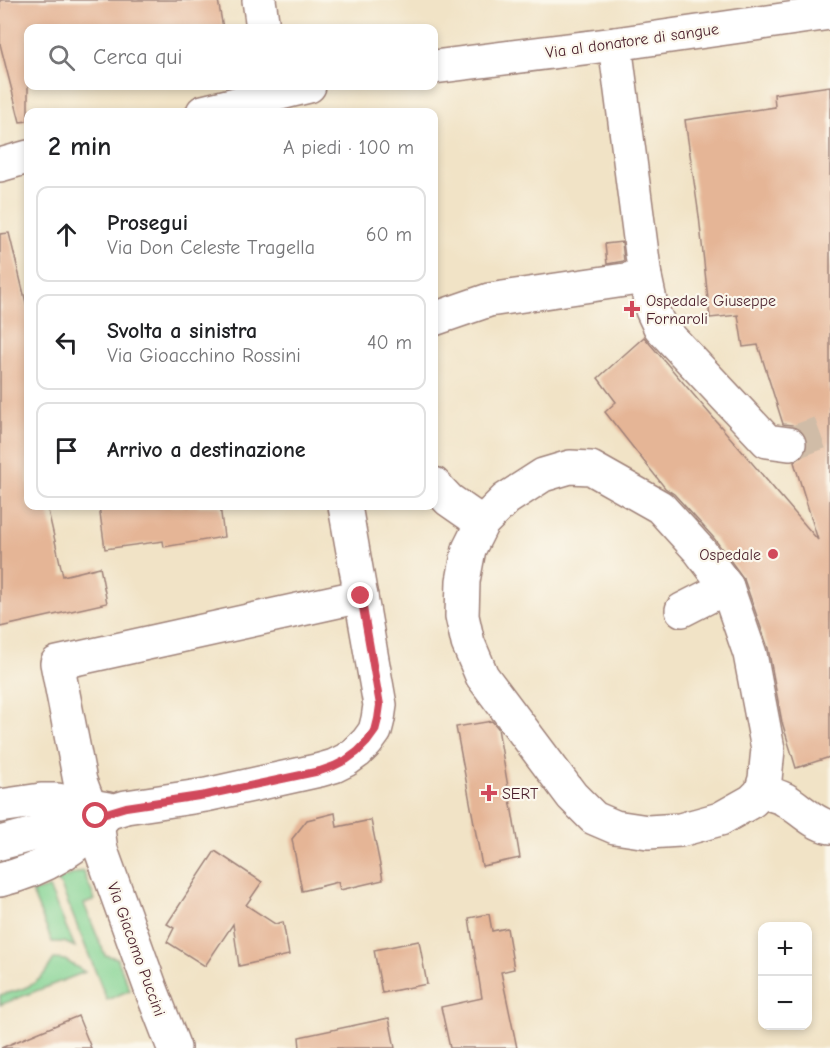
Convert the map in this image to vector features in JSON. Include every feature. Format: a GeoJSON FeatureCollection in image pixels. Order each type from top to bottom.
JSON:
{"type":"FeatureCollection","features":[{"type":"Feature","properties":{"kind":"street"},"geometry":{"type":"LineString","coordinates":[[260,0],[263,24]]}},
{"type":"Feature","properties":{"kind":"street","name":"Via al donatore di sangue"},"geometry":{"type":"LineString","coordinates":[[438,66],[615,44],[778,10],[830,13]]}},
{"type":"Feature","properties":{"kind":"street"},"geometry":{"type":"LineString","coordinates":[[615,44],[645,277],[652,310],[660,327],[767,441],[789,444]]}},
{"type":"Feature","properties":{"kind":"street"},"geometry":{"type":"LineString","coordinates":[[222,108],[297,90]]}},
{"type":"Feature","properties":{"kind":"street"},"geometry":{"type":"LineString","coordinates":[[0,165],[24,158]]}},
{"type":"Feature","properties":{"kind":"street"},"geometry":{"type":"LineString","coordinates":[[438,318],[489,300],[645,277]]}},
{"type":"Feature","properties":{"kind":"street"},"geometry":{"type":"LineString","coordinates":[[570,466],[591,468],[660,507],[699,550],[727,587],[750,654],[768,749],[765,779],[761,792],[752,801],[720,819],[680,830],[648,832],[615,827],[594,818],[572,796],[482,676],[468,643],[462,616],[463,581],[469,549],[482,523],[506,499],[543,475],[570,466]]}},
{"type":"Feature","properties":{"kind":"street"},"geometry":{"type":"LineString","coordinates":[[438,488],[449,500],[482,523]]}},
{"type":"Feature","properties":{"kind":"street"},"geometry":{"type":"LineString","coordinates":[[0,843],[101,821],[142,804],[206,795],[320,771],[352,756],[367,742],[375,731],[380,705],[346,510]]}},
{"type":"Feature","properties":{"kind":"street"},"geometry":{"type":"LineString","coordinates":[[682,610],[727,587]]}},
{"type":"Feature","properties":{"kind":"street","name":"Via Giacomo Puccini"},"geometry":{"type":"LineString","coordinates":[[174,1048],[151,989],[101,821],[78,774],[57,663],[361,596]]}},
{"type":"Feature","properties":{"kind":"street"},"geometry":{"type":"LineString","coordinates":[[761,792],[786,800],[814,821],[830,827]]}},
{"type":"Feature","properties":{"kind":"street"},"geometry":{"type":"LineString","coordinates":[[0,806],[57,800],[101,821]]}},
{"type":"Feature","properties":{"kind":"street"},"geometry":{"type":"LineString","coordinates":[[0,880],[22,875],[58,858],[101,821]]}},
{"type":"Feature","properties":{"kind":"green space"},"geometry":{"type":"Polygon","coordinates":[[[83,871],[95,900],[84,904],[105,955],[117,958],[130,990],[107,1000],[61,886],[56,880],[83,871]]]}},
{"type":"Feature","properties":{"kind":"green space"},"geometry":{"type":"Polygon","coordinates":[[[49,888],[75,947],[64,942],[52,942],[32,892],[49,888]]]}},
{"type":"Feature","properties":{"kind":"green space"},"geometry":{"type":"Polygon","coordinates":[[[54,959],[65,960],[85,972],[0,1005],[0,995],[34,983],[45,973],[54,959]]]}},
{"type":"Feature","properties":{"kind":"building"},"geometry":{"type":"Polygon","coordinates":[[[0,0],[218,0],[222,24],[24,24],[24,90],[28,90],[28,108],[24,108],[24,122],[20,122],[0,44],[0,0]]]}},
{"type":"Feature","properties":{"kind":"building"},"geometry":{"type":"Polygon","coordinates":[[[830,86],[830,757],[796,768],[782,722],[768,648],[744,579],[713,537],[674,494],[665,488],[605,412],[616,402],[598,378],[644,337],[818,540],[794,462],[804,455],[808,446],[806,436],[800,429],[783,424],[758,345],[743,347],[738,315],[710,318],[699,216],[685,120],[775,107],[774,94],[830,86]]]}},
{"type":"Feature","properties":{"kind":"building"},"geometry":{"type":"Polygon","coordinates":[[[9,233],[24,295],[24,510],[48,510],[63,576],[100,567],[107,603],[0,627],[0,234],[9,233]]]}},
{"type":"Feature","properties":{"kind":"building"},"geometry":{"type":"Polygon","coordinates":[[[622,242],[624,261],[607,264],[605,244],[622,242]]]}},
{"type":"Feature","properties":{"kind":"building"},"geometry":{"type":"Polygon","coordinates":[[[100,510],[221,510],[224,537],[164,547],[163,541],[105,549],[100,510]]]}},
{"type":"Feature","properties":{"kind":"building","name":"SERT"},"geometry":{"type":"Polygon","coordinates":[[[492,721],[498,728],[520,858],[482,866],[456,727],[492,721]]]}},
{"type":"Feature","properties":{"kind":"building"},"geometry":{"type":"Polygon","coordinates":[[[335,813],[337,827],[371,820],[383,880],[340,890],[338,882],[302,891],[292,839],[307,820],[335,813]]]}},
{"type":"Feature","properties":{"kind":"building"},"geometry":{"type":"Polygon","coordinates":[[[215,851],[262,882],[246,905],[275,924],[283,922],[289,955],[239,966],[233,924],[205,966],[167,942],[174,928],[167,924],[215,851]]]}},
{"type":"Feature","properties":{"kind":"building"},"geometry":{"type":"Polygon","coordinates":[[[489,914],[492,931],[507,928],[514,969],[501,972],[517,1048],[450,1048],[441,1007],[482,998],[469,918],[489,914]]]}},
{"type":"Feature","properties":{"kind":"building"},"geometry":{"type":"Polygon","coordinates":[[[419,941],[427,984],[382,993],[374,950],[419,941]]]}},
{"type":"Feature","properties":{"kind":"building"},"geometry":{"type":"Polygon","coordinates":[[[78,1016],[91,1048],[1,1048],[78,1016]]]}},
{"type":"Feature","properties":{"kind":"building"},"geometry":{"type":"Polygon","coordinates":[[[389,1018],[395,1048],[300,1048],[299,1037],[389,1018]]]}},
{"type":"Feature","properties":{"kind":"tunnel"},"geometry":{"type":"LineString","coordinates":[[789,444],[830,429]]}},
{"type":"Feature","properties":{"kind":"place","name":"Ospedale Giuseppe Fornaroli"},"geometry":{"type":"Point","coordinates":[632,309]}},
{"type":"Feature","properties":{"kind":"place","name":"Ospedale"},"geometry":{"type":"Point","coordinates":[773,554]}},
{"type":"Feature","properties":{"kind":"place","name":"SERT"},"geometry":{"type":"Point","coordinates":[489,793]}},
{"type":"Feature","properties":{"kind":"route"},"geometry":{"type":"LineString","coordinates":[[96,816],[126,807],[206,795],[320,771],[346,760],[357,752],[375,731],[380,705],[361,596]]}}]}
